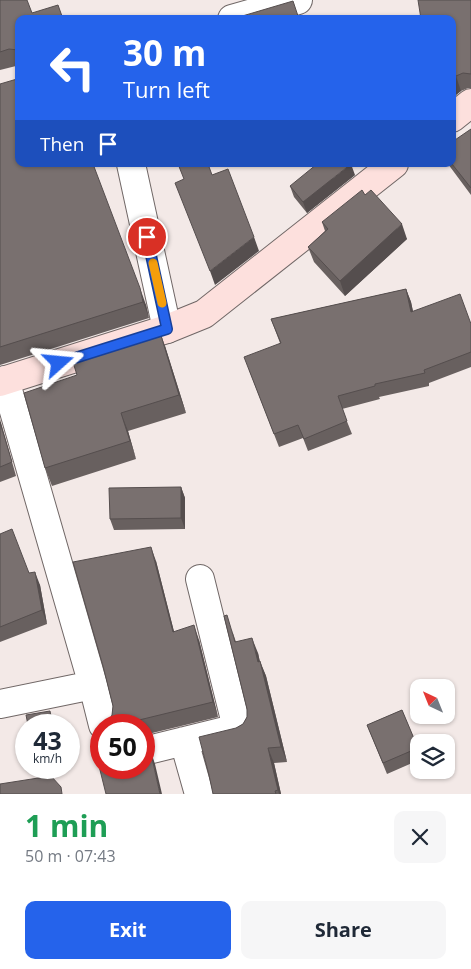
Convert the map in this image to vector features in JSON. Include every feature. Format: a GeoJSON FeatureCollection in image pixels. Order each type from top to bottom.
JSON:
{"type":"FeatureCollection","features":[{"type":"Feature","properties":{"kind":"main road"},"geometry":{"type":"LineString","coordinates":[[456,115],[471,103]]}},
{"type":"Feature","properties":{"kind":"main road"},"geometry":{"type":"LineString","coordinates":[[3,381],[167,329],[204,314],[390,167]]}},
{"type":"Feature","properties":{"kind":"street"},"geometry":{"type":"LineString","coordinates":[[246,15],[298,0]]}},
{"type":"Feature","properties":{"kind":"street"},"geometry":{"type":"LineString","coordinates":[[133,167],[167,329]]}},
{"type":"Feature","properties":{"kind":"street"},"geometry":{"type":"LineString","coordinates":[[3,381],[100,714]]}},
{"type":"Feature","properties":{"kind":"street"},"geometry":{"type":"LineString","coordinates":[[155,748],[236,728],[200,580]]}},
{"type":"Feature","properties":{"kind":"street"},"geometry":{"type":"LineString","coordinates":[[0,704],[93,685]]}},
{"type":"Feature","properties":{"kind":"street"},"geometry":{"type":"LineString","coordinates":[[184,741],[199,794]]}},
{"type":"Feature","properties":{"kind":"building"},"geometry":{"type":"Polygon","coordinates":[[[0,0],[27,0],[32,13],[58,5],[62,15],[15,15],[15,50],[9,49],[0,52],[0,0]]]}},
{"type":"Feature","properties":{"kind":"building"},"geometry":{"type":"Polygon","coordinates":[[[418,0],[471,0],[471,74],[463,73],[456,76],[456,15],[420,15],[418,0]]]}},
{"type":"Feature","properties":{"kind":"building"},"geometry":{"type":"Polygon","coordinates":[[[293,1],[298,15],[246,15],[293,1]]]}},
{"type":"Feature","properties":{"kind":"building"},"geometry":{"type":"Polygon","coordinates":[[[15,80],[15,167],[94,167],[140,288],[143,302],[0,347],[0,84],[15,80]]]}},
{"type":"Feature","properties":{"kind":"building"},"geometry":{"type":"Polygon","coordinates":[[[471,129],[471,188],[454,167],[456,167],[456,139],[471,129]]]}},
{"type":"Feature","properties":{"kind":"building"},"geometry":{"type":"Polygon","coordinates":[[[179,167],[209,167],[212,175],[228,169],[254,237],[210,271],[175,183],[184,179],[179,167]]]}},
{"type":"Feature","properties":{"kind":"building"},"geometry":{"type":"Polygon","coordinates":[[[313,167],[347,167],[303,202],[290,186],[313,167]]]}},
{"type":"Feature","properties":{"kind":"building"},"geometry":{"type":"Polygon","coordinates":[[[362,190],[365,195],[371,190],[402,224],[340,281],[308,247],[328,229],[322,222],[362,190]]]}},
{"type":"Feature","properties":{"kind":"building"},"geometry":{"type":"Polygon","coordinates":[[[406,289],[411,312],[460,294],[471,324],[471,352],[424,370],[425,373],[375,384],[375,386],[338,396],[347,421],[304,439],[298,425],[274,434],[244,357],[281,343],[271,319],[406,289]]]}},
{"type":"Feature","properties":{"kind":"building"},"geometry":{"type":"Polygon","coordinates":[[[159,329],[179,395],[121,413],[130,441],[45,468],[24,393],[77,375],[71,356],[159,329]]]}},
{"type":"Feature","properties":{"kind":"building"},"geometry":{"type":"Polygon","coordinates":[[[0,422],[12,462],[0,467],[0,422]]]}},
{"type":"Feature","properties":{"kind":"building"},"geometry":{"type":"Polygon","coordinates":[[[181,487],[181,518],[110,519],[109,488],[181,487]]]}},
{"type":"Feature","properties":{"kind":"building"},"geometry":{"type":"Polygon","coordinates":[[[12,529],[29,573],[35,572],[42,610],[0,627],[0,534],[12,529]]]}},
{"type":"Feature","properties":{"kind":"building"},"geometry":{"type":"Polygon","coordinates":[[[151,547],[173,632],[194,625],[213,702],[155,716],[155,714],[112,714],[113,706],[103,666],[73,562],[151,547]]]}},
{"type":"Feature","properties":{"kind":"building"},"geometry":{"type":"Polygon","coordinates":[[[227,615],[235,642],[252,638],[258,662],[260,661],[281,747],[268,748],[278,790],[275,791],[276,794],[213,794],[199,737],[236,728],[243,724],[247,717],[247,709],[224,616],[227,615]]]}},
{"type":"Feature","properties":{"kind":"building"},"geometry":{"type":"Polygon","coordinates":[[[402,710],[412,734],[410,734],[410,751],[383,763],[367,725],[402,710]]]}},
{"type":"Feature","properties":{"kind":"building"},"geometry":{"type":"Polygon","coordinates":[[[50,711],[50,714],[32,714],[50,711]]]}},
{"type":"Feature","properties":{"kind":"building"},"geometry":{"type":"Polygon","coordinates":[[[155,772],[160,794],[106,794],[102,779],[155,779],[155,772]]]}},
{"type":"Feature","properties":{"kind":"building"},"geometry":{"type":"Polygon","coordinates":[[[32,779],[54,779],[61,787],[62,794],[0,794],[0,784],[32,779]]]}},
{"type":"Feature","properties":{"kind":"slow traffic"},"geometry":{"type":"LineString","coordinates":[[153,263],[162,303]]}},
{"type":"Feature","properties":{"kind":"route"},"geometry":{"type":"LineString","coordinates":[[59,363],[167,329],[147,237]]}}]}
